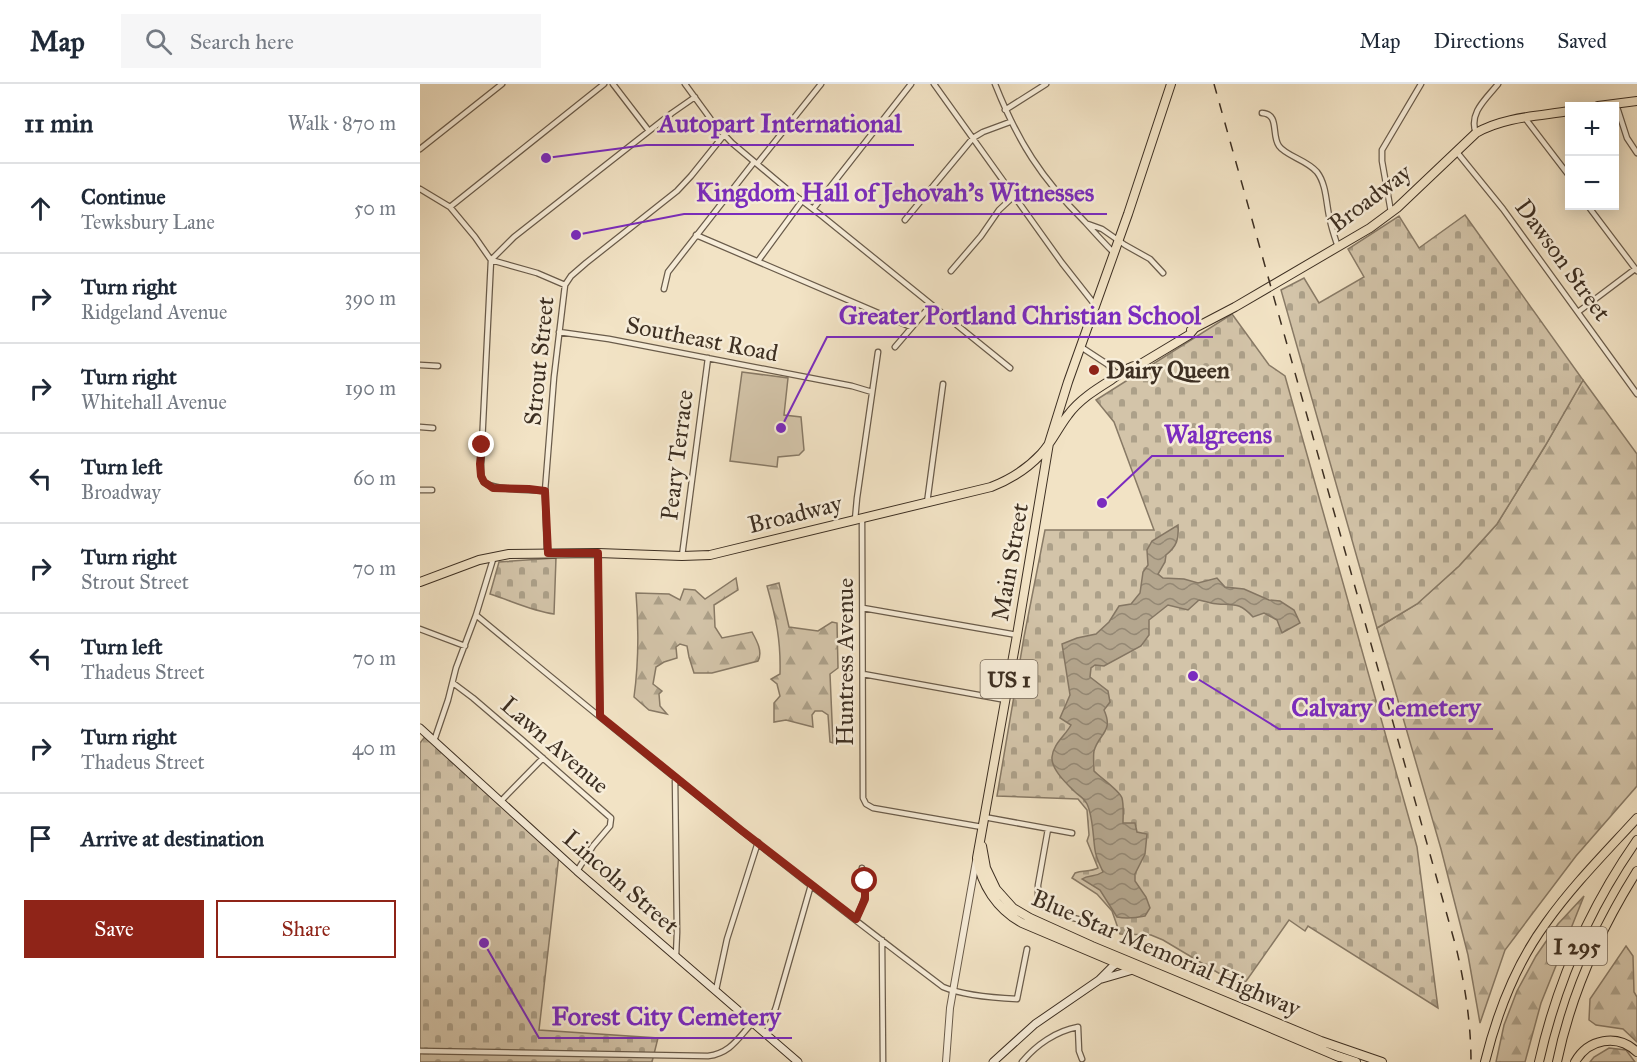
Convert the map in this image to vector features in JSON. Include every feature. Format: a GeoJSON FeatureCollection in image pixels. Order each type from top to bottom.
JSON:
{"type":"FeatureCollection","features":[{"type":"Feature","properties":{"kind":"highway"},"geometry":{"type":"LineString","coordinates":[[1485,1062],[1495,1025],[1508,991],[1538,934],[1564,900],[1637,818]]}},
{"type":"Feature","properties":{"kind":"highway","name":"I 295"},"geometry":{"type":"LineString","coordinates":[[1539,1062],[1554,1008],[1576,949],[1604,892],[1637,840]]}},
{"type":"Feature","properties":{"kind":"highway","name":"I 295"},"geometry":{"type":"LineString","coordinates":[[1557,1062],[1575,997],[1590,958],[1607,921],[1637,871]]}},
{"type":"Feature","properties":{"kind":"highway"},"geometry":{"type":"LineString","coordinates":[[1575,1062],[1589,1046],[1605,1040],[1622,1042],[1637,1052]]}},
{"type":"Feature","properties":{"kind":"highway","name":"US 1"},"geometry":{"type":"LineString","coordinates":[[1335,1055],[1356,1062]]}},
{"type":"Feature","properties":{"kind":"main road","name":"Main Street"},"geometry":{"type":"LineString","coordinates":[[976,858],[1006,700],[1049,443],[1063,395],[1171,84]]}},
{"type":"Feature","properties":{"kind":"main road"},"geometry":{"type":"LineString","coordinates":[[1619,104],[1637,101]]}},
{"type":"Feature","properties":{"kind":"main road","name":"Broadway"},"geometry":{"type":"LineString","coordinates":[[420,582],[479,560],[509,554],[710,555],[961,495],[1004,482],[1030,463],[1049,443],[1083,399],[1118,375],[1189,335],[1194,329],[1370,228],[1391,212],[1476,133],[1495,124],[1565,112]]}},
{"type":"Feature","properties":{"kind":"main road","name":"Lincoln Street"},"geometry":{"type":"LineString","coordinates":[[420,728],[577,871],[798,1062]]}},
{"type":"Feature","properties":{"kind":"main road","name":"Blue Star Memorial Highway"},"geometry":{"type":"LineString","coordinates":[[982,830],[982,851],[989,876],[1001,896],[1013,908],[1120,961],[1133,970],[1351,1062]]}},
{"type":"Feature","properties":{"kind":"main road","name":"Blue Star Memorial Highway"},"geometry":{"type":"LineString","coordinates":[[976,858],[985,886],[997,903],[1011,916],[1029,926],[1321,1041],[1382,1062]]}},
{"type":"Feature","properties":{"kind":"main road"},"geometry":{"type":"LineString","coordinates":[[993,1062],[1035,1024],[1099,980],[1120,961]]}},
{"type":"Feature","properties":{"kind":"main road"},"geometry":{"type":"LineString","coordinates":[[1099,980],[1133,970]]}},
{"type":"Feature","properties":{"kind":"street"},"geometry":{"type":"LineString","coordinates":[[420,149],[502,84]]}},
{"type":"Feature","properties":{"kind":"street"},"geometry":{"type":"LineString","coordinates":[[450,207],[604,84]]}},
{"type":"Feature","properties":{"kind":"street"},"geometry":{"type":"LineString","coordinates":[[613,84],[649,131]]}},
{"type":"Feature","properties":{"kind":"street"},"geometry":{"type":"LineString","coordinates":[[685,84],[724,135],[756,163],[1010,368]]}},
{"type":"Feature","properties":{"kind":"street"},"geometry":{"type":"LineString","coordinates":[[664,289],[668,272],[696,235],[821,84]]}},
{"type":"Feature","properties":{"kind":"street"},"geometry":{"type":"LineString","coordinates":[[813,209],[911,84]]}},
{"type":"Feature","properties":{"kind":"street"},"geometry":{"type":"LineString","coordinates":[[934,84],[1062,263],[1095,305]]}},
{"type":"Feature","properties":{"kind":"street"},"geometry":{"type":"LineString","coordinates":[[995,84],[1010,122],[1053,189],[1113,252]]}},
{"type":"Feature","properties":{"kind":"street"},"geometry":{"type":"LineString","coordinates":[[1005,110],[1046,84]]}},
{"type":"Feature","properties":{"kind":"street"},"geometry":{"type":"LineString","coordinates":[[1391,212],[1382,150],[1421,84]]}},
{"type":"Feature","properties":{"kind":"street"},"geometry":{"type":"LineString","coordinates":[[1476,133],[1473,126],[1477,112],[1498,84]]}},
{"type":"Feature","properties":{"kind":"street"},"geometry":{"type":"LineString","coordinates":[[491,260],[514,237],[672,113],[695,98]]}},
{"type":"Feature","properties":{"kind":"street"},"geometry":{"type":"LineString","coordinates":[[1262,113],[1271,116],[1279,146],[1311,166],[1319,175],[1338,247]]}},
{"type":"Feature","properties":{"kind":"street"},"geometry":{"type":"LineString","coordinates":[[1619,113],[1627,138],[1637,153]]}},
{"type":"Feature","properties":{"kind":"street"},"geometry":{"type":"LineString","coordinates":[[1525,118],[1565,172]]}},
{"type":"Feature","properties":{"kind":"street"},"geometry":{"type":"LineString","coordinates":[[905,220],[973,138],[1010,122]]}},
{"type":"Feature","properties":{"kind":"street","name":"Strout Street"},"geometry":{"type":"LineString","coordinates":[[548,553],[545,491],[566,285],[571,276],[586,262],[677,191],[724,135]]}},
{"type":"Feature","properties":{"kind":"street","name":"Dawson Street"},"geometry":{"type":"LineString","coordinates":[[1456,151],[1503,208],[1637,394]]}},
{"type":"Feature","properties":{"kind":"street"},"geometry":{"type":"LineString","coordinates":[[420,189],[450,207],[476,237],[491,260],[481,476],[484,482],[493,488],[545,491]]}},
{"type":"Feature","properties":{"kind":"street"},"geometry":{"type":"LineString","coordinates":[[951,271],[981,236],[999,210],[1014,196]]}},
{"type":"Feature","properties":{"kind":"street"},"geometry":{"type":"LineString","coordinates":[[758,261],[802,201]]}},
{"type":"Feature","properties":{"kind":"street"},"geometry":{"type":"LineString","coordinates":[[1578,312],[1636,270],[1591,210]]}},
{"type":"Feature","properties":{"kind":"street"},"geometry":{"type":"LineString","coordinates":[[1086,223],[1102,229],[1150,260],[1164,273]]}},
{"type":"Feature","properties":{"kind":"street"},"geometry":{"type":"LineString","coordinates":[[696,235],[911,327]]}},
{"type":"Feature","properties":{"kind":"street"},"geometry":{"type":"LineString","coordinates":[[491,260],[537,273],[566,285]]}},
{"type":"Feature","properties":{"kind":"street"},"geometry":{"type":"LineString","coordinates":[[895,347],[931,305]]}},
{"type":"Feature","properties":{"kind":"street","name":"Southeast Road"},"geometry":{"type":"LineString","coordinates":[[560,332],[601,337],[852,386],[872,392]]}},
{"type":"Feature","properties":{"kind":"street"},"geometry":{"type":"LineString","coordinates":[[1081,347],[1107,364],[1118,375]]}},
{"type":"Feature","properties":{"kind":"street","name":"Huntress Avenue"},"geometry":{"type":"LineString","coordinates":[[878,352],[857,498],[863,608],[863,798],[866,804],[873,808],[982,830]]}},
{"type":"Feature","properties":{"kind":"street","name":"Peary Terrace"},"geometry":{"type":"LineString","coordinates":[[682,556],[708,358]]}},
{"type":"Feature","properties":{"kind":"street"},"geometry":{"type":"LineString","coordinates":[[420,365],[438,366]]}},
{"type":"Feature","properties":{"kind":"street"},"geometry":{"type":"LineString","coordinates":[[927,503],[943,384]]}},
{"type":"Feature","properties":{"kind":"street"},"geometry":{"type":"LineString","coordinates":[[420,428],[433,428]]}},
{"type":"Feature","properties":{"kind":"street"},"geometry":{"type":"LineString","coordinates":[[420,490],[432,490]]}},
{"type":"Feature","properties":{"kind":"street"},"geometry":{"type":"LineString","coordinates":[[598,553],[600,716]]}},
{"type":"Feature","properties":{"kind":"street"},"geometry":{"type":"LineString","coordinates":[[434,741],[494,556]]}},
{"type":"Feature","properties":{"kind":"street"},"geometry":{"type":"LineString","coordinates":[[863,608],[1017,636]]}},
{"type":"Feature","properties":{"kind":"street"},"geometry":{"type":"LineString","coordinates":[[476,615],[675,777],[943,987],[1002,999],[1017,999],[1027,949]]}},
{"type":"Feature","properties":{"kind":"street"},"geometry":{"type":"LineString","coordinates":[[420,629],[465,646]]}},
{"type":"Feature","properties":{"kind":"street"},"geometry":{"type":"LineString","coordinates":[[863,674],[1006,700]]}},
{"type":"Feature","properties":{"kind":"street","name":"Lawn Avenue"},"geometry":{"type":"LineString","coordinates":[[453,683],[611,818],[610,826],[593,846],[577,871]]}},
{"type":"Feature","properties":{"kind":"street"},"geometry":{"type":"LineString","coordinates":[[501,801],[543,758]]}},
{"type":"Feature","properties":{"kind":"street"},"geometry":{"type":"LineString","coordinates":[[675,777],[676,956]]}},
{"type":"Feature","properties":{"kind":"street"},"geometry":{"type":"LineString","coordinates":[[984,817],[1072,833]]}},
{"type":"Feature","properties":{"kind":"street"},"geometry":{"type":"LineString","coordinates":[[1048,829],[1038,885],[1038,901],[1041,906],[1061,915],[1094,922]]}},
{"type":"Feature","properties":{"kind":"street"},"geometry":{"type":"LineString","coordinates":[[716,990],[728,939],[758,842]]}},
{"type":"Feature","properties":{"kind":"street","name":"Main Street"},"geometry":{"type":"LineString","coordinates":[[946,1062],[953,990],[976,858]]}},
{"type":"Feature","properties":{"kind":"street"},"geometry":{"type":"LineString","coordinates":[[856,919],[866,894],[862,868]]}},
{"type":"Feature","properties":{"kind":"street"},"geometry":{"type":"LineString","coordinates":[[765,1033],[776,1006],[811,885]]}},
{"type":"Feature","properties":{"kind":"street"},"geometry":{"type":"LineString","coordinates":[[882,940],[883,1062]]}},
{"type":"Feature","properties":{"kind":"street"},"geometry":{"type":"LineString","coordinates":[[420,1051],[708,1056],[728,1050],[753,1022]]}},
{"type":"Feature","properties":{"kind":"street"},"geometry":{"type":"LineString","coordinates":[[1022,1062],[1044,1042],[1065,1030],[1078,1027],[1079,1051],[1082,1059]]}},
{"type":"Feature","properties":{"kind":"green space"},"geometry":{"type":"Polygon","coordinates":[[[1465,215],[1583,380],[1497,524],[1459,566],[1417,604],[1377,628],[1281,290],[1304,278],[1319,303],[1364,277],[1348,249],[1399,216],[1419,248],[1465,215]]]}},
{"type":"Feature","properties":{"kind":"green space"},"geometry":{"type":"Polygon","coordinates":[[[1232,314],[1269,365],[1285,376],[1417,847],[1438,1008],[1308,926],[1305,931],[1289,920],[1242,987],[1163,940],[1151,935],[1120,934],[1112,911],[1097,894],[1072,878],[1075,873],[1098,868],[1087,841],[1089,835],[1087,810],[1078,799],[997,796],[1045,530],[1154,530],[1114,422],[1096,400],[1232,314]]]}},
{"type":"Feature","properties":{"kind":"green space"},"geometry":{"type":"Polygon","coordinates":[[[742,372],[788,378],[784,415],[801,417],[804,450],[799,455],[778,457],[777,467],[730,461],[742,372]]]}},
{"type":"Feature","properties":{"kind":"green space"},"geometry":{"type":"Polygon","coordinates":[[[1583,380],[1637,454],[1637,786],[1576,856],[1505,950],[1480,1023],[1468,955],[1441,849],[1377,628],[1417,604],[1459,566],[1497,524],[1583,380]]]}},
{"type":"Feature","properties":{"kind":"green space"},"geometry":{"type":"Polygon","coordinates":[[[556,558],[554,614],[490,594],[499,562],[556,558]]]}},
{"type":"Feature","properties":{"kind":"green space"},"geometry":{"type":"Polygon","coordinates":[[[736,578],[738,590],[714,605],[715,627],[722,638],[752,632],[760,650],[758,661],[712,673],[694,673],[687,646],[680,644],[676,647],[677,658],[656,667],[653,684],[662,691],[659,694],[660,706],[667,714],[649,710],[634,697],[638,645],[636,593],[669,594],[680,600],[684,589],[695,590],[705,599],[736,578]]]}},
{"type":"Feature","properties":{"kind":"green space"},"geometry":{"type":"Polygon","coordinates":[[[779,583],[789,627],[818,631],[832,622],[837,623],[838,668],[830,674],[833,743],[830,742],[828,715],[822,711],[815,711],[812,715],[813,727],[786,720],[774,722],[774,703],[780,696],[777,684],[771,679],[780,674],[780,650],[767,586],[779,583]]]}},
{"type":"Feature","properties":{"kind":"green space"},"geometry":{"type":"Polygon","coordinates":[[[427,734],[559,855],[539,1030],[658,1038],[652,1062],[420,1062],[420,743],[427,734]]]}},
{"type":"Feature","properties":{"kind":"green space"},"geometry":{"type":"Polygon","coordinates":[[[1584,896],[1541,1003],[1525,1062],[1496,1062],[1504,1025],[1517,991],[1536,956],[1558,924],[1584,896]]]}},
{"type":"Feature","properties":{"kind":"green space"},"geometry":{"type":"Polygon","coordinates":[[[1626,946],[1633,956],[1634,992],[1637,997],[1637,1042],[1623,1029],[1596,1025],[1589,1020],[1590,999],[1626,946]]]}},
{"type":"Feature","properties":{"kind":"green space"},"geometry":{"type":"Polygon","coordinates":[[[1609,1048],[1626,1050],[1635,1062],[1590,1062],[1609,1048]]]}},
{"type":"Feature","properties":{"kind":"water"},"geometry":{"type":"Polygon","coordinates":[[[1178,525],[1176,542],[1166,555],[1158,574],[1163,578],[1184,579],[1198,583],[1217,578],[1225,587],[1244,589],[1269,600],[1280,601],[1294,610],[1300,623],[1282,633],[1277,620],[1264,613],[1253,617],[1245,609],[1229,604],[1199,600],[1188,610],[1168,605],[1149,620],[1149,635],[1141,646],[1104,666],[1095,665],[1091,668],[1090,677],[1108,691],[1110,702],[1104,710],[1107,717],[1107,728],[1094,751],[1094,771],[1121,795],[1123,823],[1135,823],[1137,832],[1147,834],[1145,854],[1135,874],[1135,881],[1146,897],[1150,908],[1145,916],[1121,918],[1117,917],[1100,890],[1082,879],[1103,872],[1096,853],[1089,809],[1086,802],[1063,780],[1052,762],[1055,748],[1071,725],[1060,718],[1070,695],[1062,644],[1096,634],[1109,622],[1119,606],[1131,604],[1140,593],[1143,572],[1148,565],[1147,550],[1152,541],[1178,525]]]}},
{"type":"Feature","properties":{"kind":"railway"},"geometry":{"type":"LineString","coordinates":[[1214,84],[1456,947],[1467,1004],[1471,1062]]}},
{"type":"Feature","properties":{"kind":"place","name":"Autopart International"},"geometry":{"type":"Point","coordinates":[546,158]}},
{"type":"Feature","properties":{"kind":"place","name":"Kingdom Hall of Jehovah's Witnesses"},"geometry":{"type":"Point","coordinates":[576,235]}},
{"type":"Feature","properties":{"kind":"place","name":"Dairy Queen"},"geometry":{"type":"Point","coordinates":[1094,370]}},
{"type":"Feature","properties":{"kind":"place","name":"Greater Portland Christian School"},"geometry":{"type":"Point","coordinates":[781,428]}},
{"type":"Feature","properties":{"kind":"place","name":"Walgreens"},"geometry":{"type":"Point","coordinates":[1102,503]}},
{"type":"Feature","properties":{"kind":"place","name":"Calvary Cemetery"},"geometry":{"type":"Point","coordinates":[1193,676]}},
{"type":"Feature","properties":{"kind":"place","name":"Forest City Cemetery"},"geometry":{"type":"Point","coordinates":[484,943]}},
{"type":"Feature","properties":{"kind":"route"},"geometry":{"type":"LineString","coordinates":[[482,445],[480,464],[484,482],[493,488],[545,491],[548,553],[598,553],[600,716],[856,919],[865,899],[865,881]]}}]}
